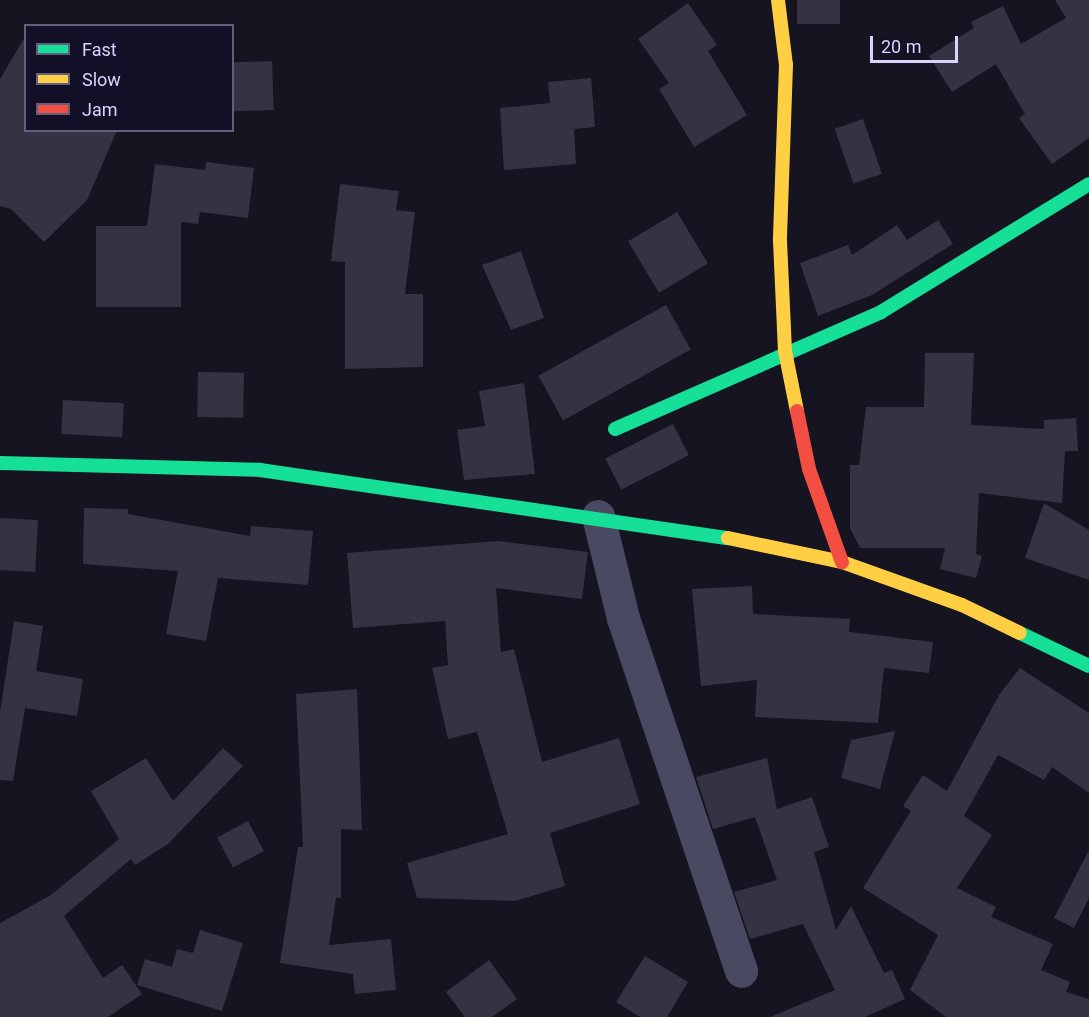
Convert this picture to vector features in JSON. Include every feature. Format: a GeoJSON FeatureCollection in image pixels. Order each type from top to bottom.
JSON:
{"type":"FeatureCollection","features":[{"type":"Feature","properties":{"kind":"main road"},"geometry":{"type":"LineString","coordinates":[[778,0],[786,65],[780,241],[785,351],[809,469],[842,562]]}},
{"type":"Feature","properties":{"kind":"main road"},"geometry":{"type":"LineString","coordinates":[[615,429],[785,351],[881,312],[1089,184]]}},
{"type":"Feature","properties":{"kind":"main road"},"geometry":{"type":"LineString","coordinates":[[0,464],[260,470],[598,516],[842,562],[962,605],[1089,666]]}},
{"type":"Feature","properties":{"kind":"street"},"geometry":{"type":"LineString","coordinates":[[598,516],[623,618],[741,971]]}},
{"type":"Feature","properties":{"kind":"building"},"geometry":{"type":"Polygon","coordinates":[[[797,0],[840,0],[840,24],[797,24],[797,0]]]}},
{"type":"Feature","properties":{"kind":"building"},"geometry":{"type":"Polygon","coordinates":[[[1055,0],[1089,0],[1089,138],[1052,164],[1019,118],[1025,114],[996,64],[952,92],[929,56],[974,28],[971,22],[1003,6],[1021,44],[1066,18],[1055,0]]]}},
{"type":"Feature","properties":{"kind":"building"},"geometry":{"type":"Polygon","coordinates":[[[688,3],[717,45],[708,51],[747,115],[694,147],[659,89],[669,83],[638,39],[688,3]]]}},
{"type":"Feature","properties":{"kind":"building"},"geometry":{"type":"Polygon","coordinates":[[[24,38],[24,132],[116,132],[87,200],[44,242],[11,209],[0,206],[0,79],[24,38]]]}},
{"type":"Feature","properties":{"kind":"building"},"geometry":{"type":"Polygon","coordinates":[[[272,61],[274,110],[234,111],[234,62],[272,61]]]}},
{"type":"Feature","properties":{"kind":"building"},"geometry":{"type":"Polygon","coordinates":[[[591,78],[595,127],[574,129],[576,164],[504,170],[500,108],[550,103],[548,82],[591,78]]]}},
{"type":"Feature","properties":{"kind":"building"},"geometry":{"type":"Polygon","coordinates":[[[863,119],[882,174],[854,184],[835,129],[863,119]]]}},
{"type":"Feature","properties":{"kind":"building"},"geometry":{"type":"Polygon","coordinates":[[[206,162],[254,168],[248,218],[200,212],[198,224],[181,222],[181,307],[96,307],[96,226],[147,226],[155,164],[205,170],[206,162]]]}},
{"type":"Feature","properties":{"kind":"building"},"geometry":{"type":"Polygon","coordinates":[[[340,184],[399,191],[396,210],[415,212],[405,294],[423,294],[423,367],[345,369],[345,262],[331,261],[340,184]]]}},
{"type":"Feature","properties":{"kind":"building"},"geometry":{"type":"Polygon","coordinates":[[[677,212],[708,263],[659,293],[628,241],[677,212]]]}},
{"type":"Feature","properties":{"kind":"building"},"geometry":{"type":"Polygon","coordinates":[[[938,220],[953,244],[872,295],[818,316],[800,263],[848,245],[852,255],[897,225],[907,240],[938,220]]]}},
{"type":"Feature","properties":{"kind":"building"},"geometry":{"type":"Polygon","coordinates":[[[521,251],[544,318],[511,330],[482,265],[521,251]]]}},
{"type":"Feature","properties":{"kind":"building"},"geometry":{"type":"Polygon","coordinates":[[[666,305],[691,350],[563,420],[538,376],[666,305]]]}},
{"type":"Feature","properties":{"kind":"building"},"geometry":{"type":"Polygon","coordinates":[[[925,353],[974,353],[971,425],[1044,429],[1044,420],[1076,418],[1078,451],[1065,451],[1062,503],[979,493],[976,554],[982,556],[976,578],[940,569],[945,548],[860,548],[850,528],[850,465],[859,465],[866,407],[924,407],[925,353]]]}},
{"type":"Feature","properties":{"kind":"building"},"geometry":{"type":"Polygon","coordinates":[[[198,372],[244,373],[243,418],[197,417],[198,372]]]}},
{"type":"Feature","properties":{"kind":"building"},"geometry":{"type":"Polygon","coordinates":[[[524,383],[535,474],[464,480],[457,430],[485,426],[479,391],[524,383]]]}},
{"type":"Feature","properties":{"kind":"building"},"geometry":{"type":"Polygon","coordinates":[[[63,400],[124,403],[122,437],[61,434],[63,400]]]}},
{"type":"Feature","properties":{"kind":"building"},"geometry":{"type":"Polygon","coordinates":[[[673,424],[689,455],[621,490],[605,459],[673,424]]]}},
{"type":"Feature","properties":{"kind":"building"},"geometry":{"type":"Polygon","coordinates":[[[1044,503],[1089,530],[1089,580],[1025,558],[1044,503]]]}},
{"type":"Feature","properties":{"kind":"building"},"geometry":{"type":"Polygon","coordinates":[[[84,508],[128,509],[128,514],[250,536],[251,526],[313,531],[308,585],[218,578],[206,641],[166,634],[178,571],[83,564],[84,508]]]}},
{"type":"Feature","properties":{"kind":"building"},"geometry":{"type":"Polygon","coordinates":[[[0,518],[38,520],[35,572],[0,570],[0,518]]]}},
{"type":"Feature","properties":{"kind":"building"},"geometry":{"type":"Polygon","coordinates":[[[498,541],[588,552],[582,599],[496,588],[501,652],[514,649],[542,762],[619,738],[640,804],[550,833],[565,886],[515,901],[417,898],[407,863],[508,834],[477,732],[448,739],[432,668],[448,665],[445,621],[353,628],[347,553],[498,541]]]}},
{"type":"Feature","properties":{"kind":"building"},"geometry":{"type":"Polygon","coordinates":[[[752,586],[753,614],[850,619],[849,632],[933,642],[929,673],[884,668],[878,723],[755,717],[757,680],[701,686],[692,589],[752,586]]]}},
{"type":"Feature","properties":{"kind":"building"},"geometry":{"type":"Polygon","coordinates":[[[14,621],[43,626],[36,671],[83,679],[77,716],[25,708],[13,781],[0,780],[0,712],[14,621]]]}},
{"type":"Feature","properties":{"kind":"building"},"geometry":{"type":"Polygon","coordinates":[[[1020,668],[1089,713],[1089,793],[1052,767],[1044,780],[998,755],[964,816],[992,835],[957,888],[996,907],[991,917],[1053,944],[1041,970],[1070,982],[1066,992],[1089,999],[1089,1017],[946,1017],[910,990],[938,935],[863,888],[911,811],[903,806],[923,775],[947,791],[999,695],[1020,668]]]}},
{"type":"Feature","properties":{"kind":"building"},"geometry":{"type":"Polygon","coordinates":[[[357,689],[362,830],[341,829],[341,898],[336,898],[329,945],[391,939],[396,990],[355,994],[353,974],[280,963],[298,847],[303,847],[296,694],[357,689]]]}},
{"type":"Feature","properties":{"kind":"building"},"geometry":{"type":"Polygon","coordinates":[[[895,731],[880,789],[841,778],[851,740],[895,731]]]}},
{"type":"Feature","properties":{"kind":"building"},"geometry":{"type":"Polygon","coordinates":[[[223,748],[243,766],[168,844],[135,865],[131,859],[64,916],[103,978],[122,965],[142,994],[108,1017],[0,1017],[0,923],[51,895],[119,839],[91,791],[146,758],[173,801],[223,748]]]}},
{"type":"Feature","properties":{"kind":"building"},"geometry":{"type":"Polygon","coordinates":[[[767,758],[777,809],[812,797],[829,847],[814,852],[836,930],[851,906],[884,973],[892,970],[905,999],[865,1017],[770,1017],[835,990],[803,924],[750,939],[734,892],[777,880],[755,817],[713,829],[696,777],[767,758]]]}},
{"type":"Feature","properties":{"kind":"building"},"geometry":{"type":"Polygon","coordinates":[[[248,821],[264,851],[233,867],[217,837],[248,821]]]}},
{"type":"Feature","properties":{"kind":"building"},"geometry":{"type":"Polygon","coordinates":[[[1089,850],[1089,898],[1074,928],[1054,918],[1089,850]]]}},
{"type":"Feature","properties":{"kind":"building"},"geometry":{"type":"Polygon","coordinates":[[[200,930],[243,943],[222,1011],[137,985],[145,959],[172,967],[177,949],[193,953],[200,930]]]}},
{"type":"Feature","properties":{"kind":"building"},"geometry":{"type":"Polygon","coordinates":[[[645,956],[688,982],[667,1017],[640,1017],[616,1002],[645,956]]]}},
{"type":"Feature","properties":{"kind":"building"},"geometry":{"type":"Polygon","coordinates":[[[489,960],[517,999],[492,1017],[465,1017],[446,992],[489,960]]]}},
{"type":"Feature","properties":{"kind":"traffic: fast"},"geometry":{"type":"LineString","coordinates":[[615,429],[881,312],[1089,184]]}},
{"type":"Feature","properties":{"kind":"traffic: fast"},"geometry":{"type":"LineString","coordinates":[[0,463],[260,470],[728,538]]}},
{"type":"Feature","properties":{"kind":"traffic: fast"},"geometry":{"type":"LineString","coordinates":[[1020,633],[1089,666]]}},
{"type":"Feature","properties":{"kind":"traffic: slow"},"geometry":{"type":"LineString","coordinates":[[778,0],[786,65],[780,241],[785,351],[797,411]]}},
{"type":"Feature","properties":{"kind":"traffic: slow"},"geometry":{"type":"LineString","coordinates":[[728,538],[842,562],[962,605],[1020,633]]}},
{"type":"Feature","properties":{"kind":"traffic: jam"},"geometry":{"type":"LineString","coordinates":[[797,411],[809,469],[842,562]]}}]}
